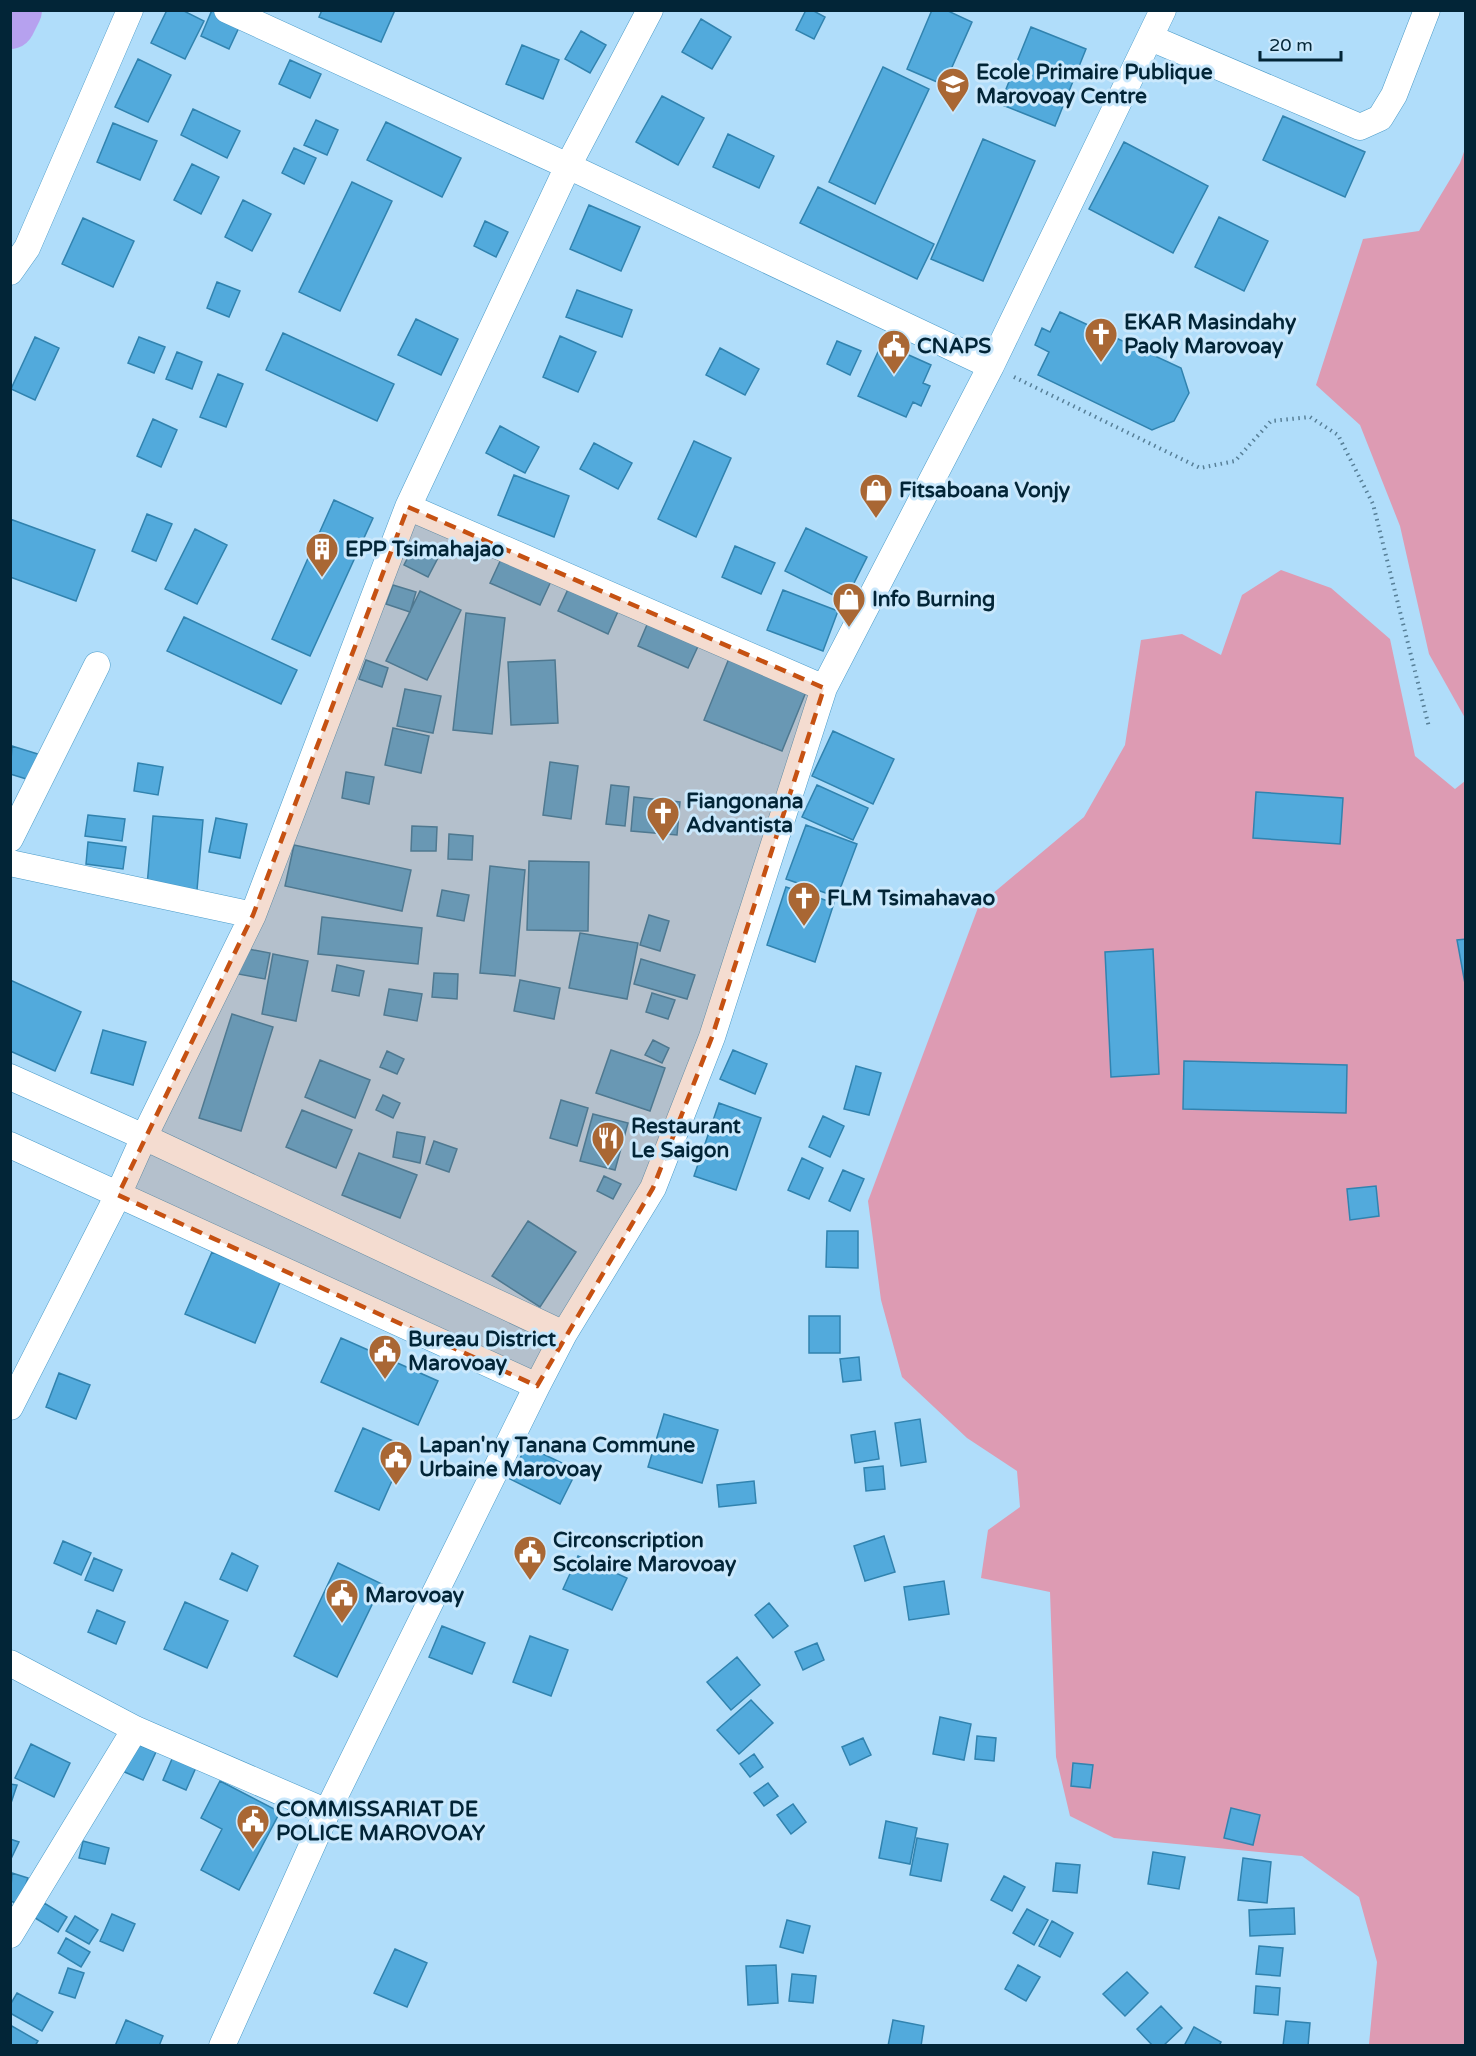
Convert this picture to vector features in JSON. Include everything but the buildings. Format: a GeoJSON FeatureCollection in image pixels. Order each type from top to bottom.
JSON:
{"type":"FeatureCollection","features":[{"type":"Feature","properties":{"kind":"street"},"geometry":{"type":"LineString","coordinates":[[10,272],[27,248],[130,10]]}},
{"type":"Feature","properties":{"kind":"street"},"geometry":{"type":"LineString","coordinates":[[226,10],[568,166],[991,366]]}},
{"type":"Feature","properties":{"kind":"street"},"geometry":{"type":"LineString","coordinates":[[10,1407],[118,1195],[144,1137],[254,915],[408,507],[568,166],[650,10]]}},
{"type":"Feature","properties":{"kind":"street"},"geometry":{"type":"LineString","coordinates":[[222,2046],[327,1812],[537,1386],[564,1334],[652,1188],[712,1037],[824,688],[991,366],[1163,10]]}},
{"type":"Feature","properties":{"kind":"street"},"geometry":{"type":"LineString","coordinates":[[1151,38],[1360,127],[1380,118],[1394,95],[1427,10]]}},
{"type":"Feature","properties":{"kind":"street"},"geometry":{"type":"LineString","coordinates":[[408,507],[824,688]]}},
{"type":"Feature","properties":{"kind":"street"},"geometry":{"type":"LineString","coordinates":[[10,839],[97,665]]}},
{"type":"Feature","properties":{"kind":"street"},"geometry":{"type":"LineString","coordinates":[[10,863],[254,915]]}},
{"type":"Feature","properties":{"kind":"street"},"geometry":{"type":"LineString","coordinates":[[10,1077],[144,1137],[564,1334]]}},
{"type":"Feature","properties":{"kind":"street"},"geometry":{"type":"LineString","coordinates":[[10,1145],[537,1386]]}},
{"type":"Feature","properties":{"kind":"street"},"geometry":{"type":"LineString","coordinates":[[10,1663],[135,1729],[327,1812]]}},
{"type":"Feature","properties":{"kind":"street"},"geometry":{"type":"LineString","coordinates":[[10,1935],[135,1729]]}},
{"type":"Feature","properties":{"kind":"path"},"geometry":{"type":"LineString","coordinates":[[991,366],[1200,468],[1235,461],[1270,421],[1310,417],[1338,435],[1373,504],[1429,727]]}},
{"type":"Feature","properties":{"kind":"highlighted area"},"geometry":{"type":"Polygon","coordinates":[[[408,507],[824,688],[712,1037],[653,1188],[537,1386],[118,1195],[253,915],[408,507]]]}},
{"type":"Feature","properties":{"kind":"shaded area"},"geometry":{"type":"Polygon","coordinates":[[[1465,149],[1465,718],[1429,654],[1400,526],[1360,425],[1316,385],[1363,239],[1419,231],[1460,163],[1465,149]]]}},
{"type":"Feature","properties":{"kind":"shaded area"},"geometry":{"type":"Polygon","coordinates":[[[1281,570],[1331,588],[1390,639],[1415,756],[1455,789],[1465,781],[1465,2045],[1325,2045],[1369,2044],[1377,1962],[1359,1897],[1302,1856],[1114,1838],[1070,1816],[1056,1757],[1050,1592],[981,1578],[988,1530],[1020,1507],[1017,1471],[967,1438],[902,1377],[881,1300],[868,1201],[979,905],[1084,817],[1125,745],[1141,640],[1182,634],[1221,655],[1242,595],[1281,570]]]}},
{"type":"Feature","properties":{"kind":"waterway","name":"Marovoay"},"geometry":{"type":"LineString","coordinates":[[10,24],[17,10]]}},
{"type":"Feature","properties":{"kind":"place","name":"Ecole Primaire Publique Marovoay Centre"},"geometry":{"type":"Point","coordinates":[953,113]}},
{"type":"Feature","properties":{"kind":"place","name":"EKAR Masindahy Paoly Marovoay"},"geometry":{"type":"Point","coordinates":[1101,363]}},
{"type":"Feature","properties":{"kind":"place","name":"CNAPS"},"geometry":{"type":"Point","coordinates":[894,375]}},
{"type":"Feature","properties":{"kind":"place","name":"Fitsaboana Vonjy"},"geometry":{"type":"Point","coordinates":[876,519]}},
{"type":"Feature","properties":{"kind":"place","name":"EPP Tsimahajao"},"geometry":{"type":"Point","coordinates":[322,578]}},
{"type":"Feature","properties":{"kind":"place","name":"Info Burning"},"geometry":{"type":"Point","coordinates":[849,628]}},
{"type":"Feature","properties":{"kind":"place","name":"Fiangonana Advantista"},"geometry":{"type":"Point","coordinates":[663,842]}},
{"type":"Feature","properties":{"kind":"place","name":"FLM Tsimahavao"},"geometry":{"type":"Point","coordinates":[804,927]}},
{"type":"Feature","properties":{"kind":"place","name":"Restaurant Le Saigon"},"geometry":{"type":"Point","coordinates":[608,1167]}},
{"type":"Feature","properties":{"kind":"place","name":"Bureau District Marovoay"},"geometry":{"type":"Point","coordinates":[385,1380]}},
{"type":"Feature","properties":{"kind":"place","name":"Lapan'ny Tanana Commune Urbaine Marovoay"},"geometry":{"type":"Point","coordinates":[396,1486]}},
{"type":"Feature","properties":{"kind":"place","name":"Circonscription Scolaire Marovoay"},"geometry":{"type":"Point","coordinates":[530,1581]}},
{"type":"Feature","properties":{"kind":"place","name":"Marovoay"},"geometry":{"type":"Point","coordinates":[342,1624]}},
{"type":"Feature","properties":{"kind":"place","name":"COMMISSARIAT DE POLICE MAROVOAY"},"geometry":{"type":"Point","coordinates":[253,1850]}}]}
